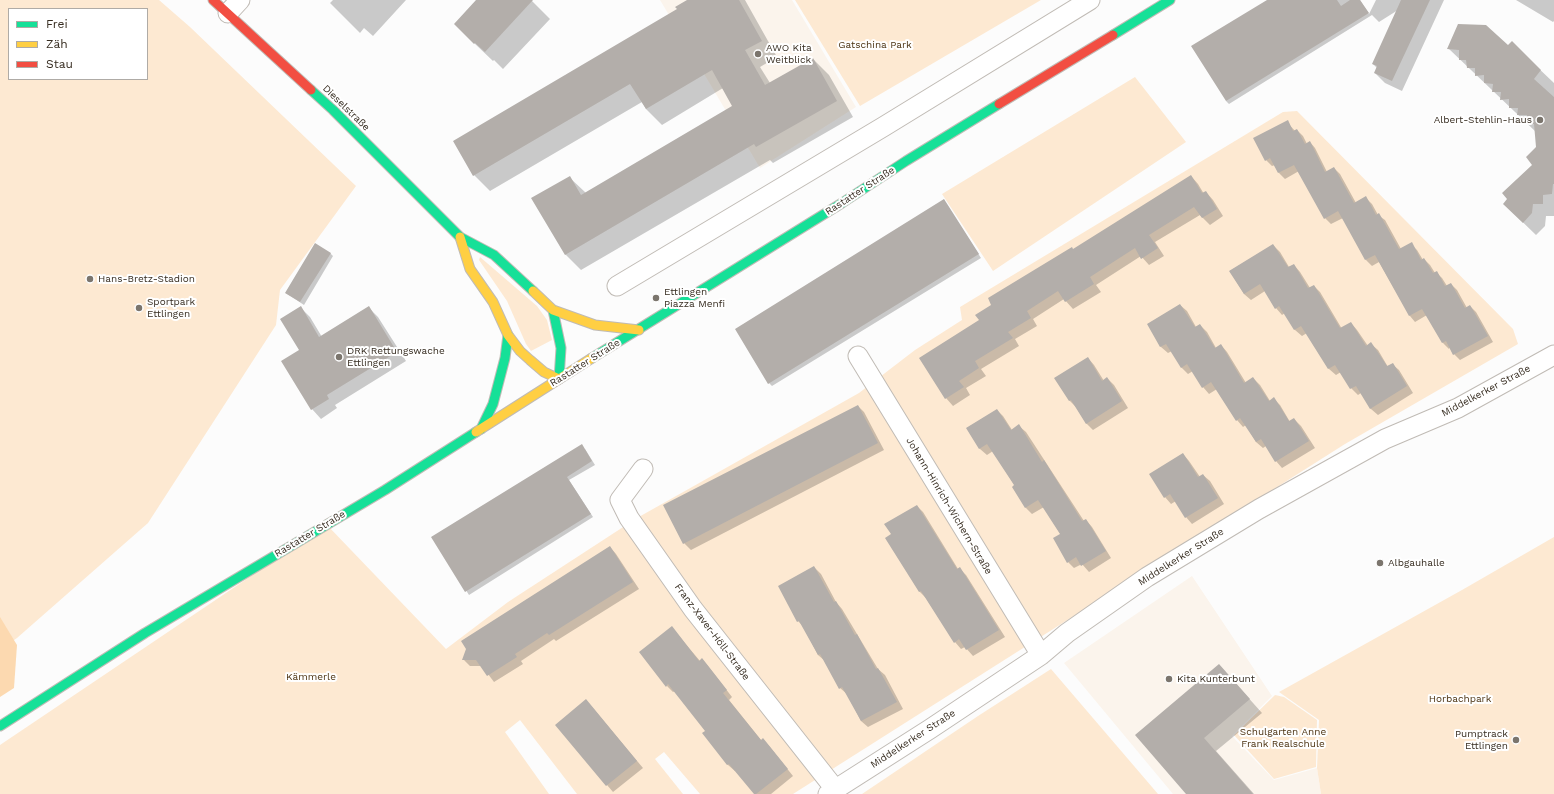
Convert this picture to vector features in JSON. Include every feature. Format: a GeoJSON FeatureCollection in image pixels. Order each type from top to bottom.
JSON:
{"type":"FeatureCollection","features":[{"type":"Feature","properties":{"kind":"main road","name":"Dieselstraße"},"geometry":{"type":"LineString","coordinates":[[213,0],[234,7],[333,110],[460,237],[494,255],[553,310],[595,325],[639,330]]}},
{"type":"Feature","properties":{"kind":"main road","name":"Rastatter Straße"},"geometry":{"type":"LineString","coordinates":[[0,726],[145,633],[385,490],[559,379],[842,203],[906,161],[1170,0]]}},
{"type":"Feature","properties":{"kind":"main road","name":"Dieselstraße"},"geometry":{"type":"LineString","coordinates":[[460,237],[470,269],[493,302],[508,335],[520,351],[530,360],[544,372],[559,379]]}},
{"type":"Feature","properties":{"kind":"main road"},"geometry":{"type":"LineString","coordinates":[[553,310],[561,348],[559,379]]}},
{"type":"Feature","properties":{"kind":"main road"},"geometry":{"type":"LineString","coordinates":[[480,429],[493,404],[508,335]]}},
{"type":"Feature","properties":{"kind":"street"},"geometry":{"type":"LineString","coordinates":[[617,286],[883,127],[1090,0]]}},
{"type":"Feature","properties":{"kind":"street","name":"Middelkerker Straße"},"geometry":{"type":"LineString","coordinates":[[831,792],[930,729],[1041,655],[1066,632],[1147,578],[1258,509],[1385,439],[1458,408],[1554,355]]}},
{"type":"Feature","properties":{"kind":"street","name":"Johann-Hinrich-Wichern-Straße"},"geometry":{"type":"LineString","coordinates":[[858,356],[1041,655]]}},
{"type":"Feature","properties":{"kind":"street","name":"Franz-Xaver-Höll-Straße"},"geometry":{"type":"LineString","coordinates":[[643,469],[620,500],[629,518],[693,609],[831,792]]}},
{"type":"Feature","properties":{"kind":"shaded area","name":"AWO Kita Weitblick"},"geometry":{"type":"Polygon","coordinates":[[[660,0],[792,0],[856,107],[760,168],[660,0]]]}},
{"type":"Feature","properties":{"kind":"shaded area","name":"Kita Kunterbunt"},"geometry":{"type":"Polygon","coordinates":[[[1192,576],[1272,696],[1232,736],[1274,780],[1317,768],[1321,794],[1173,794],[1064,663],[1192,576]]]}},
{"type":"Feature","properties":{"kind":"shaded area"},"geometry":{"type":"Polygon","coordinates":[[[0,617],[17,645],[14,688],[0,697],[0,617]]]}},
{"type":"Feature","properties":{"kind":"green space","name":"Sportpark Ettlingen"},"geometry":{"type":"Polygon","coordinates":[[[0,0],[159,0],[190,27],[356,186],[280,290],[276,325],[148,523],[17,638],[0,650],[0,0]]]}},
{"type":"Feature","properties":{"kind":"green space","name":"Gatschina Park"},"geometry":{"type":"Polygon","coordinates":[[[795,0],[1041,0],[860,106],[795,0]]]}},
{"type":"Feature","properties":{"kind":"green space"},"geometry":{"type":"Polygon","coordinates":[[[1135,77],[1186,142],[993,271],[942,194],[1135,77]]]}},
{"type":"Feature","properties":{"kind":"green space","name":"Kämmerle"},"geometry":{"type":"Polygon","coordinates":[[[1297,111],[1513,329],[1518,344],[1345,444],[793,794],[700,794],[664,752],[655,759],[683,794],[577,794],[520,720],[505,732],[549,794],[0,794],[0,745],[327,525],[446,649],[508,602],[637,518],[859,393],[915,350],[962,320],[960,307],[1283,112],[1297,111]]]}},
{"type":"Feature","properties":{"kind":"green space"},"geometry":{"type":"Polygon","coordinates":[[[480,257],[537,306],[547,320],[552,340],[531,351],[526,344],[507,301],[479,260],[480,257]]]}},
{"type":"Feature","properties":{"kind":"green space","name":"Horbachpark"},"geometry":{"type":"Polygon","coordinates":[[[1554,537],[1554,794],[1321,794],[1317,768],[1319,720],[1279,692],[1554,537]]]}},
{"type":"Feature","properties":{"kind":"green space"},"geometry":{"type":"Polygon","coordinates":[[[1051,669],[1158,794],[862,794],[978,716],[1051,669]]]}},
{"type":"Feature","properties":{"kind":"green space","name":"Schulgarten Anne Frank Realschule"},"geometry":{"type":"Polygon","coordinates":[[[1275,695],[1284,697],[1317,720],[1316,767],[1274,779],[1234,735],[1275,695]]]}},
{"type":"Feature","properties":{"kind":"building"},"geometry":{"type":"Polygon","coordinates":[[[476,0],[533,0],[485,52],[475,43],[474,44],[454,24],[476,0]]]}},
{"type":"Feature","properties":{"kind":"building"},"geometry":{"type":"Polygon","coordinates":[[[687,0],[739,0],[762,41],[745,50],[765,85],[813,58],[837,101],[756,147],[754,144],[565,255],[531,198],[570,176],[581,195],[732,106],[712,70],[646,109],[630,84],[473,176],[453,141],[677,9],[675,7],[687,0]]]}},
{"type":"Feature","properties":{"kind":"building"},"geometry":{"type":"Polygon","coordinates":[[[1267,0],[1337,0],[1341,6],[1350,0],[1360,0],[1369,13],[1226,101],[1191,46],[1267,0]]]}},
{"type":"Feature","properties":{"kind":"building"},"geometry":{"type":"Polygon","coordinates":[[[1401,0],[1430,0],[1392,81],[1374,73],[1377,66],[1372,64],[1401,0]]]}},
{"type":"Feature","properties":{"kind":"building","name":"Albert-Stehlin-Haus"},"geometry":{"type":"Polygon","coordinates":[[[1458,24],[1486,25],[1508,45],[1512,41],[1541,70],[1534,79],[1554,97],[1554,184],[1552,194],[1543,195],[1543,204],[1533,204],[1532,213],[1523,223],[1503,204],[1507,199],[1502,193],[1532,165],[1526,157],[1536,147],[1534,124],[1527,124],[1527,115],[1517,115],[1518,108],[1509,108],[1509,99],[1500,100],[1501,92],[1492,92],[1493,84],[1484,83],[1484,75],[1475,76],[1475,68],[1467,68],[1466,60],[1459,60],[1459,50],[1447,49],[1458,24]]]}},
{"type":"Feature","properties":{"kind":"building"},"geometry":{"type":"Polygon","coordinates":[[[1288,120],[1293,131],[1297,129],[1305,144],[1310,141],[1325,172],[1334,167],[1354,203],[1366,196],[1376,215],[1379,213],[1399,249],[1412,242],[1421,260],[1424,258],[1433,273],[1437,271],[1445,286],[1451,283],[1465,308],[1470,305],[1488,336],[1453,355],[1446,341],[1442,343],[1422,309],[1409,316],[1375,255],[1365,260],[1338,211],[1324,219],[1294,165],[1278,173],[1270,158],[1265,161],[1253,138],[1288,120]]]}},
{"type":"Feature","properties":{"kind":"building"},"geometry":{"type":"Polygon","coordinates":[[[1191,175],[1202,193],[1206,191],[1217,209],[1202,218],[1194,207],[1149,235],[1158,248],[1141,259],[1135,248],[1090,277],[1094,284],[1065,302],[1058,291],[1027,311],[1031,318],[1008,332],[1013,338],[975,361],[979,368],[959,381],[964,387],[945,399],[919,358],[979,320],[975,315],[991,305],[988,298],[1072,247],[1073,249],[1191,175]]]}},
{"type":"Feature","properties":{"kind":"building"},"geometry":{"type":"Polygon","coordinates":[[[944,199],[979,254],[768,384],[735,329],[944,199]]]}},
{"type":"Feature","properties":{"kind":"building"},"geometry":{"type":"Polygon","coordinates":[[[315,243],[331,253],[300,302],[285,293],[315,243]]]}},
{"type":"Feature","properties":{"kind":"building"},"geometry":{"type":"Polygon","coordinates":[[[1273,244],[1288,267],[1294,264],[1308,288],[1314,285],[1340,328],[1351,322],[1366,346],[1371,342],[1387,366],[1393,363],[1407,386],[1370,409],[1356,386],[1350,389],[1335,365],[1328,369],[1301,326],[1294,330],[1279,306],[1275,309],[1260,284],[1244,294],[1229,271],[1273,244]]]}},
{"type":"Feature","properties":{"kind":"building"},"geometry":{"type":"Polygon","coordinates":[[[1180,304],[1195,327],[1200,324],[1215,348],[1221,344],[1244,383],[1253,377],[1269,401],[1274,397],[1289,421],[1294,418],[1309,441],[1275,462],[1261,439],[1256,442],[1240,418],[1236,421],[1211,382],[1202,388],[1187,364],[1181,368],[1166,344],[1160,347],[1147,324],[1180,304]]]}},
{"type":"Feature","properties":{"kind":"building","name":"DRK Rettungswache Ettlingen"},"geometry":{"type":"Polygon","coordinates":[[[301,306],[319,337],[369,306],[397,352],[327,395],[329,399],[311,410],[281,361],[299,350],[280,319],[301,306]]]}},
{"type":"Feature","properties":{"kind":"building"},"geometry":{"type":"Polygon","coordinates":[[[1088,357],[1102,381],[1107,377],[1122,401],[1086,424],[1071,400],[1069,401],[1054,378],[1088,357]]]}},
{"type":"Feature","properties":{"kind":"building"},"geometry":{"type":"Polygon","coordinates":[[[858,405],[878,443],[683,544],[663,505],[858,405]]]}},
{"type":"Feature","properties":{"kind":"building"},"geometry":{"type":"Polygon","coordinates":[[[997,409],[1011,430],[1019,424],[1042,462],[1044,460],[1082,521],[1086,519],[1106,551],[1081,566],[1076,557],[1067,563],[1053,538],[1060,534],[1038,500],[1025,508],[1012,487],[1014,485],[987,444],[979,449],[966,428],[997,409]]]}},
{"type":"Feature","properties":{"kind":"building"},"geometry":{"type":"Polygon","coordinates":[[[582,444],[592,461],[567,477],[591,514],[465,592],[431,537],[582,444]]]}},
{"type":"Feature","properties":{"kind":"building"},"geometry":{"type":"Polygon","coordinates":[[[1183,453],[1198,477],[1203,474],[1218,498],[1185,518],[1170,494],[1164,498],[1149,474],[1183,453]]]}},
{"type":"Feature","properties":{"kind":"building"},"geometry":{"type":"Polygon","coordinates":[[[917,505],[957,569],[960,567],[999,630],[966,650],[959,639],[954,643],[921,591],[919,592],[885,538],[891,534],[884,524],[917,505]]]}},
{"type":"Feature","properties":{"kind":"building"},"geometry":{"type":"Polygon","coordinates":[[[610,546],[633,582],[549,635],[547,633],[515,654],[517,657],[487,676],[476,660],[462,660],[466,649],[461,641],[610,546]]]}},
{"type":"Feature","properties":{"kind":"building"},"geometry":{"type":"Polygon","coordinates":[[[814,566],[834,602],[836,601],[855,635],[857,634],[876,669],[878,668],[897,702],[861,721],[842,687],[839,689],[820,654],[818,655],[799,621],[797,622],[778,586],[814,566]]]}},
{"type":"Feature","properties":{"kind":"building"},"geometry":{"type":"Polygon","coordinates":[[[672,626],[699,661],[702,658],[727,690],[723,693],[761,740],[763,738],[788,769],[756,794],[754,794],[729,764],[727,765],[702,733],[705,731],[668,684],[666,687],[639,652],[672,626]]]}},
{"type":"Feature","properties":{"kind":"building"},"geometry":{"type":"Polygon","coordinates":[[[1219,664],[1250,699],[1204,738],[1253,794],[1186,794],[1135,735],[1219,664]]]}},
{"type":"Feature","properties":{"kind":"building"},"geometry":{"type":"Polygon","coordinates":[[[586,699],[637,761],[606,786],[555,725],[586,699]]]}},
{"type":"Feature","properties":{"kind":"traffic: fast"},"geometry":{"type":"LineString","coordinates":[[1113,35],[1170,0]]}},
{"type":"Feature","properties":{"kind":"traffic: fast"},"geometry":{"type":"LineString","coordinates":[[311,90],[333,110],[460,237],[494,255],[533,291]]}},
{"type":"Feature","properties":{"kind":"traffic: fast"},"geometry":{"type":"LineString","coordinates":[[592,358],[999,104]]}},
{"type":"Feature","properties":{"kind":"traffic: fast"},"geometry":{"type":"LineString","coordinates":[[553,310],[561,348],[559,379]]}},
{"type":"Feature","properties":{"kind":"traffic: fast"},"geometry":{"type":"LineString","coordinates":[[481,429],[493,404],[505,358],[508,335]]}},
{"type":"Feature","properties":{"kind":"traffic: fast"},"geometry":{"type":"LineString","coordinates":[[0,726],[145,633],[385,490],[476,432]]}},
{"type":"Feature","properties":{"kind":"traffic: slow"},"geometry":{"type":"LineString","coordinates":[[460,237],[470,269],[493,302],[508,335],[520,351],[530,360],[544,372],[559,379]]}},
{"type":"Feature","properties":{"kind":"traffic: slow"},"geometry":{"type":"LineString","coordinates":[[533,291],[553,310],[595,325],[639,330]]}},
{"type":"Feature","properties":{"kind":"traffic: slow"},"geometry":{"type":"LineString","coordinates":[[476,432],[592,358]]}},
{"type":"Feature","properties":{"kind":"traffic: jam"},"geometry":{"type":"LineString","coordinates":[[213,0],[311,90]]}},
{"type":"Feature","properties":{"kind":"traffic: jam"},"geometry":{"type":"LineString","coordinates":[[999,104],[1113,35]]}},
{"type":"Feature","properties":{"kind":"place","name":"AWO Kita Weitblick"},"geometry":{"type":"Point","coordinates":[758,54]}},
{"type":"Feature","properties":{"kind":"place","name":"Albert-Stehlin-Haus"},"geometry":{"type":"Point","coordinates":[1540,120]}},
{"type":"Feature","properties":{"kind":"place","name":"Hans-Bretz-Stadion"},"geometry":{"type":"Point","coordinates":[90,279]}},
{"type":"Feature","properties":{"kind":"place","name":"Ettlingen Piazza Menfi"},"geometry":{"type":"Point","coordinates":[656,298]}},
{"type":"Feature","properties":{"kind":"place","name":"Sportpark Ettlingen"},"geometry":{"type":"Point","coordinates":[139,308]}},
{"type":"Feature","properties":{"kind":"place","name":"DRK Rettungswache Ettlingen"},"geometry":{"type":"Point","coordinates":[339,357]}},
{"type":"Feature","properties":{"kind":"place","name":"Albgauhalle"},"geometry":{"type":"Point","coordinates":[1380,563]}},
{"type":"Feature","properties":{"kind":"place","name":"Kita Kunterbunt"},"geometry":{"type":"Point","coordinates":[1169,679]}},
{"type":"Feature","properties":{"kind":"place","name":"Pumptrack Ettlingen"},"geometry":{"type":"Point","coordinates":[1516,740]}}]}
